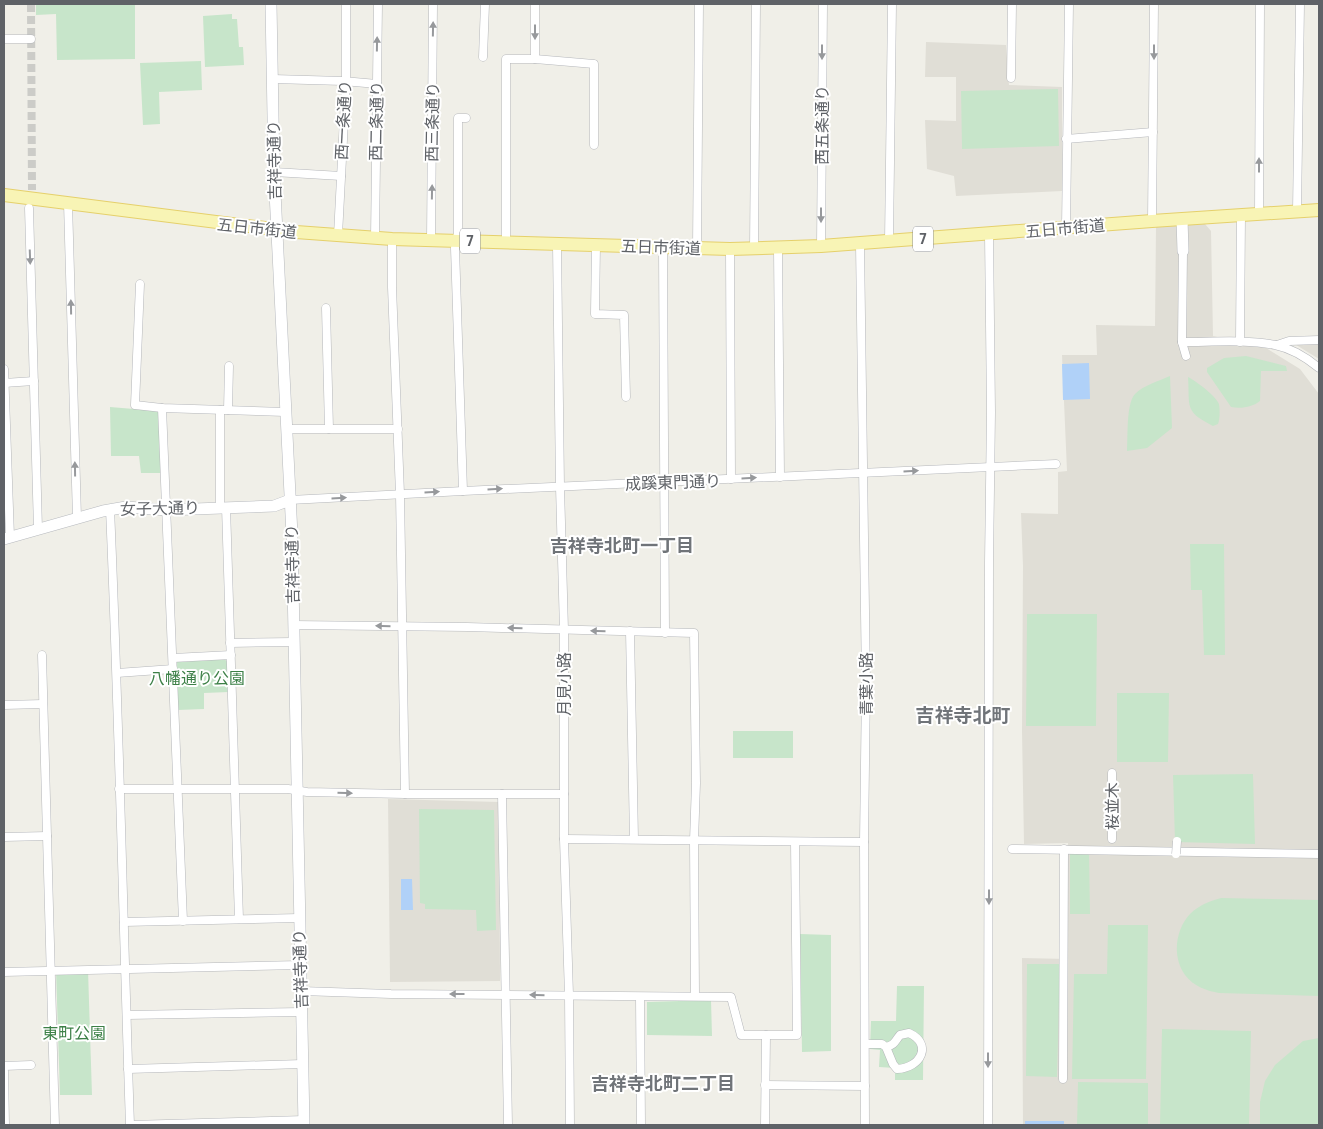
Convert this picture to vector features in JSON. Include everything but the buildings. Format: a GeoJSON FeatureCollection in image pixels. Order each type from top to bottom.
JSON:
{"type":"FeatureCollection","features":[{"type":"Feature","properties":{"kind":"main road","name":"吉祥寺通り"},"geometry":{"type":"LineString","coordinates":[[271,4],[274,172],[290,500],[304,1123]]}},
{"type":"Feature","properties":{"kind":"main road","name":"五日市街道"},"geometry":{"type":"LineString","coordinates":[[4,196],[277,231],[392,239],[730,249],[778,249],[860,244],[1066,227],[1319,210]]}},
{"type":"Feature","properties":{"kind":"main road"},"geometry":{"type":"LineString","coordinates":[[1182,219],[1183,251]]}},
{"type":"Feature","properties":{"kind":"main road","name":"女子大通り"},"geometry":{"type":"LineString","coordinates":[[7,538],[110,509],[126,507],[167,510],[274,506],[290,500]]}},
{"type":"Feature","properties":{"kind":"street","name":"西一条通り"},"geometry":{"type":"LineString","coordinates":[[338,235],[346,82],[346,4]]}},
{"type":"Feature","properties":{"kind":"street","name":"西二条通り"},"geometry":{"type":"LineString","coordinates":[[375,238],[378,4]]}},
{"type":"Feature","properties":{"kind":"street","name":"西三条通り"},"geometry":{"type":"LineString","coordinates":[[431,240],[434,4]]}},
{"type":"Feature","properties":{"kind":"street"},"geometry":{"type":"LineString","coordinates":[[483,57],[485,4]]}},
{"type":"Feature","properties":{"kind":"street"},"geometry":{"type":"LineString","coordinates":[[535,4],[535,59]]}},
{"type":"Feature","properties":{"kind":"street"},"geometry":{"type":"LineString","coordinates":[[697,248],[698,4]]}},
{"type":"Feature","properties":{"kind":"street"},"geometry":{"type":"LineString","coordinates":[[754,249],[756,4]]}},
{"type":"Feature","properties":{"kind":"street","name":"西五条通り"},"geometry":{"type":"LineString","coordinates":[[821,246],[823,4]]}},
{"type":"Feature","properties":{"kind":"street"},"geometry":{"type":"LineString","coordinates":[[889,241],[892,4]]}},
{"type":"Feature","properties":{"kind":"street"},"geometry":{"type":"LineString","coordinates":[[1012,4],[1012,78]]}},
{"type":"Feature","properties":{"kind":"street"},"geometry":{"type":"LineString","coordinates":[[1066,227],[1069,4]]}},
{"type":"Feature","properties":{"kind":"street"},"geometry":{"type":"LineString","coordinates":[[1152,221],[1154,4]]}},
{"type":"Feature","properties":{"kind":"street"},"geometry":{"type":"LineString","coordinates":[[1259,214],[1260,4]]}},
{"type":"Feature","properties":{"kind":"street"},"geometry":{"type":"LineString","coordinates":[[1297,211],[1300,4]]}},
{"type":"Feature","properties":{"kind":"street"},"geometry":{"type":"LineString","coordinates":[[4,39],[31,38]]}},
{"type":"Feature","properties":{"kind":"street"},"geometry":{"type":"LineString","coordinates":[[506,242],[506,59],[535,59],[594,64],[594,145]]}},
{"type":"Feature","properties":{"kind":"street"},"geometry":{"type":"LineString","coordinates":[[273,79],[377,84]]}},
{"type":"Feature","properties":{"kind":"street"},"geometry":{"type":"LineString","coordinates":[[463,491],[455,248],[458,232],[458,118],[466,118]]}},
{"type":"Feature","properties":{"kind":"street"},"geometry":{"type":"LineString","coordinates":[[1066,139],[1153,132]]}},
{"type":"Feature","properties":{"kind":"street"},"geometry":{"type":"LineString","coordinates":[[274,172],[341,176]]}},
{"type":"Feature","properties":{"kind":"street"},"geometry":{"type":"LineString","coordinates":[[31,199],[38,529]]}},
{"type":"Feature","properties":{"kind":"street"},"geometry":{"type":"LineString","coordinates":[[68,203],[77,518]]}},
{"type":"Feature","properties":{"kind":"street"},"geometry":{"type":"LineString","coordinates":[[1240,342],[1241,215]]}},
{"type":"Feature","properties":{"kind":"street"},"geometry":{"type":"LineString","coordinates":[[988,1125],[989,234]]}},
{"type":"Feature","properties":{"kind":"street"},"geometry":{"type":"LineString","coordinates":[[392,239],[392,287],[400,494],[405,794]]}},
{"type":"Feature","properties":{"kind":"street","name":"月見小路"},"geometry":{"type":"LineString","coordinates":[[557,244],[564,630],[564,839],[569,995],[570,1125]]}},
{"type":"Feature","properties":{"kind":"street","name":"青葉小路"},"geometry":{"type":"LineString","coordinates":[[860,244],[866,685],[864,842],[865,1125]]}},
{"type":"Feature","properties":{"kind":"street"},"geometry":{"type":"LineString","coordinates":[[596,245],[595,314],[624,315],[626,397]]}},
{"type":"Feature","properties":{"kind":"street"},"geometry":{"type":"LineString","coordinates":[[663,247],[665,633]]}},
{"type":"Feature","properties":{"kind":"street"},"geometry":{"type":"LineString","coordinates":[[730,249],[731,479]]}},
{"type":"Feature","properties":{"kind":"street"},"geometry":{"type":"LineString","coordinates":[[778,249],[780,477]]}},
{"type":"Feature","properties":{"kind":"street"},"geometry":{"type":"LineString","coordinates":[[1183,251],[1182,342],[1186,356]]}},
{"type":"Feature","properties":{"kind":"street"},"geometry":{"type":"LineString","coordinates":[[140,284],[135,405],[162,408],[286,412]]}},
{"type":"Feature","properties":{"kind":"street"},"geometry":{"type":"LineString","coordinates":[[326,308],[329,429]]}},
{"type":"Feature","properties":{"kind":"street"},"geometry":{"type":"LineString","coordinates":[[1277,345],[1289,341],[1319,340]]}},
{"type":"Feature","properties":{"kind":"street"},"geometry":{"type":"LineString","coordinates":[[1182,342],[1240,342],[1277,345],[1303,357],[1319,368]]}},
{"type":"Feature","properties":{"kind":"street"},"geometry":{"type":"LineString","coordinates":[[228,366],[224,410],[223,507],[231,655],[239,919]]}},
{"type":"Feature","properties":{"kind":"street"},"geometry":{"type":"LineString","coordinates":[[4,369],[7,538]]}},
{"type":"Feature","properties":{"kind":"street"},"geometry":{"type":"LineString","coordinates":[[4,383],[34,381]]}},
{"type":"Feature","properties":{"kind":"street"},"geometry":{"type":"LineString","coordinates":[[162,408],[183,921]]}},
{"type":"Feature","properties":{"kind":"street"},"geometry":{"type":"LineString","coordinates":[[286,429],[398,429]]}},
{"type":"Feature","properties":{"kind":"street","name":"成蹊東門通り"},"geometry":{"type":"LineString","coordinates":[[290,500],[1056,464]]}},
{"type":"Feature","properties":{"kind":"street"},"geometry":{"type":"LineString","coordinates":[[110,509],[117,673],[130,1125],[304,1123]]}},
{"type":"Feature","properties":{"kind":"street"},"geometry":{"type":"LineString","coordinates":[[293,625],[694,633],[696,783],[694,841],[695,996]]}},
{"type":"Feature","properties":{"kind":"street"},"geometry":{"type":"LineString","coordinates":[[630,631],[634,839]]}},
{"type":"Feature","properties":{"kind":"street"},"geometry":{"type":"LineString","coordinates":[[230,643],[293,642]]}},
{"type":"Feature","properties":{"kind":"street"},"geometry":{"type":"LineString","coordinates":[[42,655],[55,1125]]}},
{"type":"Feature","properties":{"kind":"street"},"geometry":{"type":"LineString","coordinates":[[173,658],[231,655]]}},
{"type":"Feature","properties":{"kind":"street"},"geometry":{"type":"LineString","coordinates":[[117,673],[173,669]]}},
{"type":"Feature","properties":{"kind":"street"},"geometry":{"type":"LineString","coordinates":[[4,705],[43,704]]}},
{"type":"Feature","properties":{"kind":"street","name":"桜並木"},"geometry":{"type":"LineString","coordinates":[[1112,773],[1112,839]]}},
{"type":"Feature","properties":{"kind":"street"},"geometry":{"type":"LineString","coordinates":[[119,790],[297,790],[307,792],[405,794],[564,794]]}},
{"type":"Feature","properties":{"kind":"street"},"geometry":{"type":"LineString","coordinates":[[502,794],[508,1125]]}},
{"type":"Feature","properties":{"kind":"street"},"geometry":{"type":"LineString","coordinates":[[4,837],[48,836]]}},
{"type":"Feature","properties":{"kind":"street"},"geometry":{"type":"LineString","coordinates":[[564,839],[864,842]]}},
{"type":"Feature","properties":{"kind":"street"},"geometry":{"type":"LineString","coordinates":[[1176,854],[1177,841]]}},
{"type":"Feature","properties":{"kind":"street"},"geometry":{"type":"LineString","coordinates":[[301,991],[391,994],[730,997],[741,1035],[797,1035],[795,842]]}},
{"type":"Feature","properties":{"kind":"street"},"geometry":{"type":"LineString","coordinates":[[1012,849],[1319,854]]}},
{"type":"Feature","properties":{"kind":"street"},"geometry":{"type":"LineString","coordinates":[[1063,1079],[1064,849]]}},
{"type":"Feature","properties":{"kind":"street"},"geometry":{"type":"LineString","coordinates":[[124,922],[299,918]]}},
{"type":"Feature","properties":{"kind":"street"},"geometry":{"type":"LineString","coordinates":[[4,972],[300,965]]}},
{"type":"Feature","properties":{"kind":"street"},"geometry":{"type":"LineString","coordinates":[[640,997],[642,1125]]}},
{"type":"Feature","properties":{"kind":"street"},"geometry":{"type":"LineString","coordinates":[[127,1015],[301,1012]]}},
{"type":"Feature","properties":{"kind":"street"},"geometry":{"type":"LineString","coordinates":[[866,1044],[882,1044],[886,1047],[893,1064],[897,1068],[910,1066],[918,1062],[924,1053],[916,1037],[909,1033],[900,1035],[895,1044],[886,1047]]}},
{"type":"Feature","properties":{"kind":"street"},"geometry":{"type":"LineString","coordinates":[[765,1125],[766,1035]]}},
{"type":"Feature","properties":{"kind":"street"},"geometry":{"type":"LineString","coordinates":[[4,1066],[31,1064]]}},
{"type":"Feature","properties":{"kind":"street"},"geometry":{"type":"LineString","coordinates":[[128,1069],[302,1064]]}},
{"type":"Feature","properties":{"kind":"street"},"geometry":{"type":"LineString","coordinates":[[4,1071],[5,1125]]}},
{"type":"Feature","properties":{"kind":"street"},"geometry":{"type":"LineString","coordinates":[[765,1086],[865,1086]]}},
{"type":"Feature","properties":{"kind":"shaded area"},"geometry":{"type":"Polygon","coordinates":[[[926,42],[1006,45],[1009,85],[1062,87],[1062,191],[956,196],[954,176],[927,169],[925,120],[956,121],[956,77],[925,77],[926,42]]]}},
{"type":"Feature","properties":{"kind":"shaded area"},"geometry":{"type":"Polygon","coordinates":[[[1205,224],[1211,231],[1213,336],[1266,348],[1300,369],[1319,394],[1319,1125],[1023,1125],[1022,958],[1068,959],[1068,843],[1024,844],[1022,731],[1023,566],[1021,513],[1058,514],[1058,472],[1067,471],[1062,355],[1097,355],[1096,325],[1155,326],[1156,227],[1205,224]]]}},
{"type":"Feature","properties":{"kind":"shaded area"},"geometry":{"type":"Polygon","coordinates":[[[1293,343],[1319,343],[1319,359],[1293,343]]]}},
{"type":"Feature","properties":{"kind":"shaded area"},"geometry":{"type":"Polygon","coordinates":[[[388,799],[499,802],[500,981],[390,982],[388,799]]]}},
{"type":"Feature","properties":{"kind":"green space"},"geometry":{"type":"Polygon","coordinates":[[[37,4],[135,4],[135,59],[57,60],[56,14],[36,15],[37,4]]]}},
{"type":"Feature","properties":{"kind":"green space"},"geometry":{"type":"Polygon","coordinates":[[[232,14],[232,19],[237,19],[239,47],[243,47],[244,65],[205,67],[203,16],[232,14]]]}},
{"type":"Feature","properties":{"kind":"green space"},"geometry":{"type":"Polygon","coordinates":[[[201,61],[202,90],[159,92],[160,124],[143,125],[140,63],[201,61]]]}},
{"type":"Feature","properties":{"kind":"green space"},"geometry":{"type":"Polygon","coordinates":[[[1058,89],[1059,146],[962,149],[961,91],[1058,89]]]}},
{"type":"Feature","properties":{"kind":"green space"},"geometry":{"type":"Polygon","coordinates":[[[1246,356],[1286,366],[1287,371],[1261,371],[1260,401],[1247,407],[1231,407],[1207,372],[1207,368],[1224,358],[1246,356]]]}},
{"type":"Feature","properties":{"kind":"green space"},"geometry":{"type":"Polygon","coordinates":[[[1170,376],[1172,428],[1147,448],[1127,451],[1129,413],[1132,398],[1143,388],[1170,376]]]}},
{"type":"Feature","properties":{"kind":"green space"},"geometry":{"type":"Polygon","coordinates":[[[1188,377],[1205,389],[1219,404],[1218,424],[1213,426],[1204,421],[1190,408],[1188,377]]]}},
{"type":"Feature","properties":{"kind":"green space"},"geometry":{"type":"Polygon","coordinates":[[[110,407],[158,411],[161,473],[141,473],[139,456],[111,456],[110,407]]]}},
{"type":"Feature","properties":{"kind":"green space"},"geometry":{"type":"Polygon","coordinates":[[[1190,544],[1224,544],[1225,655],[1204,655],[1202,590],[1191,590],[1190,544]]]}},
{"type":"Feature","properties":{"kind":"green space"},"geometry":{"type":"Polygon","coordinates":[[[1027,614],[1097,614],[1096,726],[1026,726],[1027,614]]]}},
{"type":"Feature","properties":{"kind":"green space","name":"八幡通り公園"},"geometry":{"type":"Polygon","coordinates":[[[224,659],[228,662],[229,692],[204,693],[204,709],[178,710],[177,662],[224,659]]]}},
{"type":"Feature","properties":{"kind":"green space"},"geometry":{"type":"Polygon","coordinates":[[[1117,693],[1169,693],[1168,762],[1117,762],[1117,693]]]}},
{"type":"Feature","properties":{"kind":"green space"},"geometry":{"type":"Polygon","coordinates":[[[733,731],[793,731],[793,758],[733,758],[733,731]]]}},
{"type":"Feature","properties":{"kind":"green space"},"geometry":{"type":"Polygon","coordinates":[[[1253,774],[1255,844],[1175,842],[1173,775],[1253,774]]]}},
{"type":"Feature","properties":{"kind":"green space"},"geometry":{"type":"Polygon","coordinates":[[[419,809],[494,810],[496,930],[477,931],[476,910],[425,909],[425,904],[420,903],[419,809]]]}},
{"type":"Feature","properties":{"kind":"green space"},"geometry":{"type":"Polygon","coordinates":[[[1089,850],[1090,914],[1070,914],[1070,851],[1089,850]]]}},
{"type":"Feature","properties":{"kind":"green space"},"geometry":{"type":"Polygon","coordinates":[[[1221,898],[1319,900],[1319,996],[1219,993],[1200,987],[1188,979],[1178,960],[1177,944],[1181,928],[1185,920],[1197,908],[1221,898]]]}},
{"type":"Feature","properties":{"kind":"green space"},"geometry":{"type":"Polygon","coordinates":[[[1108,925],[1148,925],[1146,1079],[1072,1079],[1074,974],[1107,974],[1108,925]]]}},
{"type":"Feature","properties":{"kind":"green space"},"geometry":{"type":"Polygon","coordinates":[[[800,934],[831,935],[831,1051],[802,1052],[800,934]]]}},
{"type":"Feature","properties":{"kind":"green space"},"geometry":{"type":"Polygon","coordinates":[[[1027,964],[1060,964],[1057,1077],[1026,1076],[1027,964]]]}},
{"type":"Feature","properties":{"kind":"green space","name":"東町公園"},"geometry":{"type":"Polygon","coordinates":[[[56,970],[88,970],[92,1095],[60,1095],[56,970]]]}},
{"type":"Feature","properties":{"kind":"green space"},"geometry":{"type":"Polygon","coordinates":[[[897,986],[924,986],[923,1080],[895,1080],[895,1068],[879,1067],[880,1050],[870,1049],[871,1021],[896,1021],[897,986]]]}},
{"type":"Feature","properties":{"kind":"green space"},"geometry":{"type":"Polygon","coordinates":[[[711,1000],[712,1036],[647,1035],[647,1002],[711,1000]]]}},
{"type":"Feature","properties":{"kind":"green space"},"geometry":{"type":"Polygon","coordinates":[[[1162,1029],[1251,1031],[1249,1125],[1160,1125],[1162,1029]]]}},
{"type":"Feature","properties":{"kind":"green space"},"geometry":{"type":"Polygon","coordinates":[[[1319,1038],[1319,1125],[1260,1125],[1260,1102],[1265,1081],[1275,1065],[1303,1041],[1319,1038]]]}},
{"type":"Feature","properties":{"kind":"green space"},"geometry":{"type":"Polygon","coordinates":[[[1078,1082],[1148,1083],[1148,1125],[1077,1125],[1078,1082]]]}},
{"type":"Feature","properties":{"kind":"water"},"geometry":{"type":"Polygon","coordinates":[[[1089,363],[1090,399],[1063,400],[1062,364],[1089,363]]]}},
{"type":"Feature","properties":{"kind":"water"},"geometry":{"type":"Polygon","coordinates":[[[401,879],[412,879],[413,910],[401,910],[401,879]]]}},
{"type":"Feature","properties":{"kind":"water"},"geometry":{"type":"Polygon","coordinates":[[[1025,1121],[1064,1121],[1064,1125],[1025,1125],[1025,1121]]]}},
{"type":"Feature","properties":{"kind":"tunnel"},"geometry":{"type":"LineString","coordinates":[[31,4],[32,190]]}},
{"type":"Feature","properties":{"kind":"district","name":"吉祥寺北町一丁目"},"geometry":{"type":"Point","coordinates":[622,546]}},
{"type":"Feature","properties":{"kind":"district","name":"吉祥寺北町"},"geometry":{"type":"Point","coordinates":[963,715]}},
{"type":"Feature","properties":{"kind":"district","name":"吉祥寺北町二丁目"},"geometry":{"type":"Point","coordinates":[663,1084]}}]}
